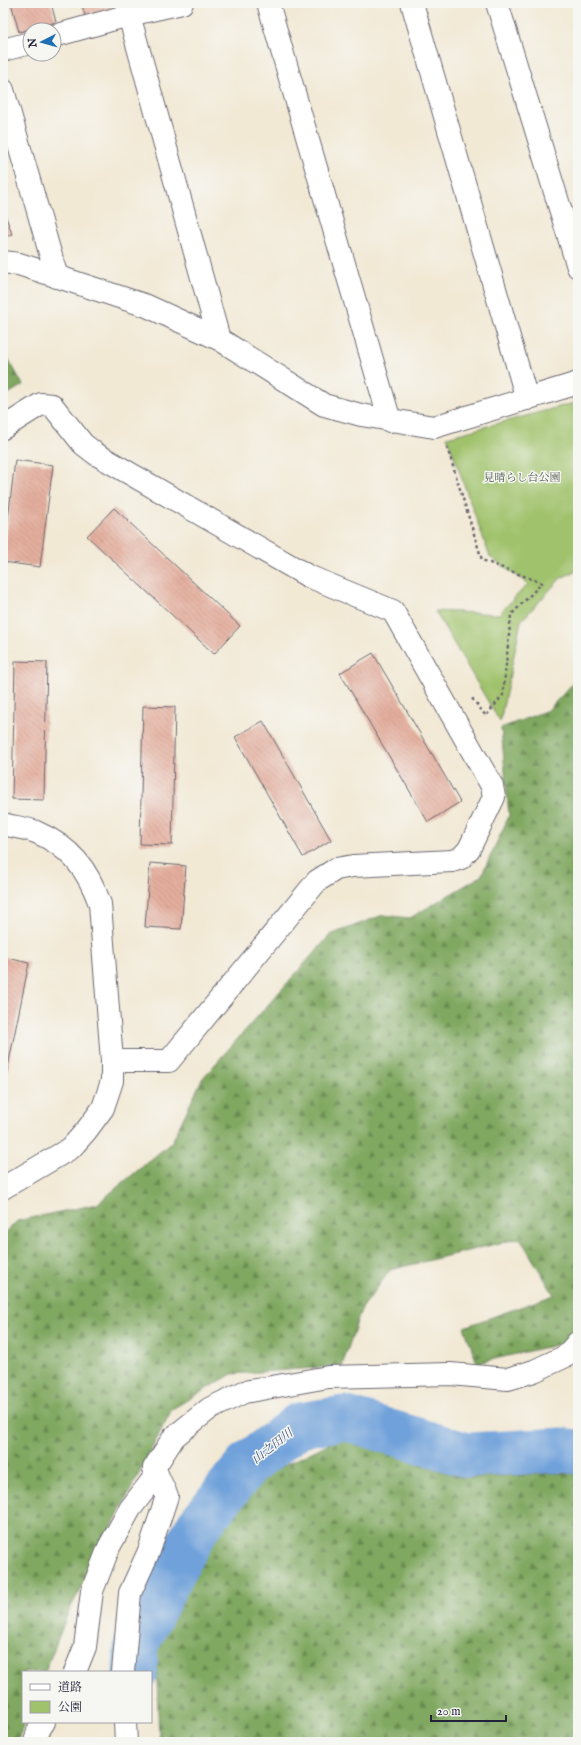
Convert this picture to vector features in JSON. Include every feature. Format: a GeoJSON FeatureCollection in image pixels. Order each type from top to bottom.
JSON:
{"type":"FeatureCollection","features":[{"type":"Feature","properties":{"kind":"street"},"geometry":{"type":"LineString","coordinates":[[62,34],[129,15],[182,3]]}},
{"type":"Feature","properties":{"kind":"street"},"geometry":{"type":"LineString","coordinates":[[268,3],[390,421]]}},
{"type":"Feature","properties":{"kind":"street"},"geometry":{"type":"LineString","coordinates":[[412,3],[527,399]]}},
{"type":"Feature","properties":{"kind":"street"},"geometry":{"type":"LineString","coordinates":[[497,3],[578,267]]}},
{"type":"Feature","properties":{"kind":"street"},"geometry":{"type":"LineString","coordinates":[[129,15],[219,339]]}},
{"type":"Feature","properties":{"kind":"street"},"geometry":{"type":"LineString","coordinates":[[3,50],[22,45]]}},
{"type":"Feature","properties":{"kind":"street"},"geometry":{"type":"LineString","coordinates":[[3,90],[57,277]]}},
{"type":"Feature","properties":{"kind":"street"},"geometry":{"type":"LineString","coordinates":[[3,262],[19,264],[147,306],[219,339],[324,405],[390,421],[434,427],[578,383]]}},
{"type":"Feature","properties":{"kind":"street"},"geometry":{"type":"LineString","coordinates":[[3,428],[40,404],[52,405],[83,444],[96,454],[308,576],[393,611],[492,786],[494,797],[469,849],[461,858],[452,861],[353,866],[336,869],[317,881],[170,1061],[112,1060]]}},
{"type":"Feature","properties":{"kind":"street"},"geometry":{"type":"LineString","coordinates":[[3,824],[36,832],[59,845],[79,861],[92,882],[100,904],[112,1060],[112,1081],[103,1108],[86,1131],[71,1148],[3,1188]]}},
{"type":"Feature","properties":{"kind":"street"},"geometry":{"type":"LineString","coordinates":[[122,1671],[130,1593],[149,1551],[167,1496],[154,1468],[174,1437],[209,1409],[244,1392],[328,1377],[450,1374],[508,1379],[534,1371],[566,1356],[578,1342]]}},
{"type":"Feature","properties":{"kind":"street"},"geometry":{"type":"LineString","coordinates":[[76,1671],[84,1647],[92,1591],[109,1548],[130,1509],[157,1474]]}},
{"type":"Feature","properties":{"kind":"street"},"geometry":{"type":"LineString","coordinates":[[35,1742],[38,1731],[43,1723]]}},
{"type":"Feature","properties":{"kind":"street"},"geometry":{"type":"LineString","coordinates":[[125,1723],[126,1742]]}},
{"type":"Feature","properties":{"kind":"path"},"geometry":{"type":"LineString","coordinates":[[441,425],[482,560],[542,583],[511,615],[504,696],[486,716],[466,690]]}},
{"type":"Feature","properties":{"kind":"green space"},"geometry":{"type":"Polygon","coordinates":[[[3,349],[23,385],[3,397],[3,349]]]}},
{"type":"Feature","properties":{"kind":"green space","name":"見晴らし台公園"},"geometry":{"type":"Polygon","coordinates":[[[578,402],[578,570],[561,578],[521,621],[500,722],[435,611],[499,614],[528,584],[490,557],[447,437],[578,402]]]}},
{"type":"Feature","properties":{"kind":"green space"},"geometry":{"type":"Polygon","coordinates":[[[578,678],[578,1331],[569,1342],[477,1363],[464,1327],[554,1295],[520,1238],[390,1270],[361,1310],[342,1366],[232,1374],[172,1409],[68,1613],[45,1671],[22,1671],[22,1723],[25,1723],[17,1742],[3,1742],[3,1235],[17,1221],[97,1204],[172,1142],[202,1079],[330,935],[383,915],[410,918],[481,876],[509,816],[501,728],[548,710],[578,678]]]}},
{"type":"Feature","properties":{"kind":"green space"},"geometry":{"type":"Polygon","coordinates":[[[340,1438],[464,1478],[553,1473],[578,1474],[578,1742],[159,1742],[156,1644],[212,1533],[273,1471],[340,1438]]]}},
{"type":"Feature","properties":{"kind":"building"},"geometry":{"type":"Polygon","coordinates":[[[11,3],[51,3],[56,22],[22,22],[22,31],[19,32],[11,3]]]}},
{"type":"Feature","properties":{"kind":"building"},"geometry":{"type":"Polygon","coordinates":[[[81,3],[120,3],[121,7],[86,18],[81,3]]]}},
{"type":"Feature","properties":{"kind":"building"},"geometry":{"type":"Polygon","coordinates":[[[3,209],[12,234],[3,237],[3,209]]]}},
{"type":"Feature","properties":{"kind":"building"},"geometry":{"type":"Polygon","coordinates":[[[15,460],[53,465],[40,567],[3,562],[15,460]]]}},
{"type":"Feature","properties":{"kind":"building"},"geometry":{"type":"Polygon","coordinates":[[[114,508],[240,626],[214,654],[87,536],[114,508]]]}},
{"type":"Feature","properties":{"kind":"building"},"geometry":{"type":"Polygon","coordinates":[[[373,653],[460,802],[428,822],[340,673],[373,653]]]}},
{"type":"Feature","properties":{"kind":"building"},"geometry":{"type":"Polygon","coordinates":[[[15,661],[47,662],[44,800],[12,799],[15,661]]]}},
{"type":"Feature","properties":{"kind":"building"},"geometry":{"type":"Polygon","coordinates":[[[143,706],[175,707],[172,845],[140,844],[143,706]]]}},
{"type":"Feature","properties":{"kind":"building"},"geometry":{"type":"Polygon","coordinates":[[[263,721],[331,840],[303,857],[235,737],[263,721]]]}},
{"type":"Feature","properties":{"kind":"building"},"geometry":{"type":"Polygon","coordinates":[[[150,863],[186,866],[181,929],[145,927],[150,863]]]}},
{"type":"Feature","properties":{"kind":"building"},"geometry":{"type":"Polygon","coordinates":[[[3,957],[29,963],[4,1086],[3,1086],[3,957]]]}},
{"type":"Feature","properties":{"kind":"waterway","name":"山之田川"},"geometry":{"type":"LineString","coordinates":[[135,1671],[136,1645],[198,1526],[249,1463],[299,1425],[344,1418],[467,1455],[562,1450],[578,1452]]}}]}
